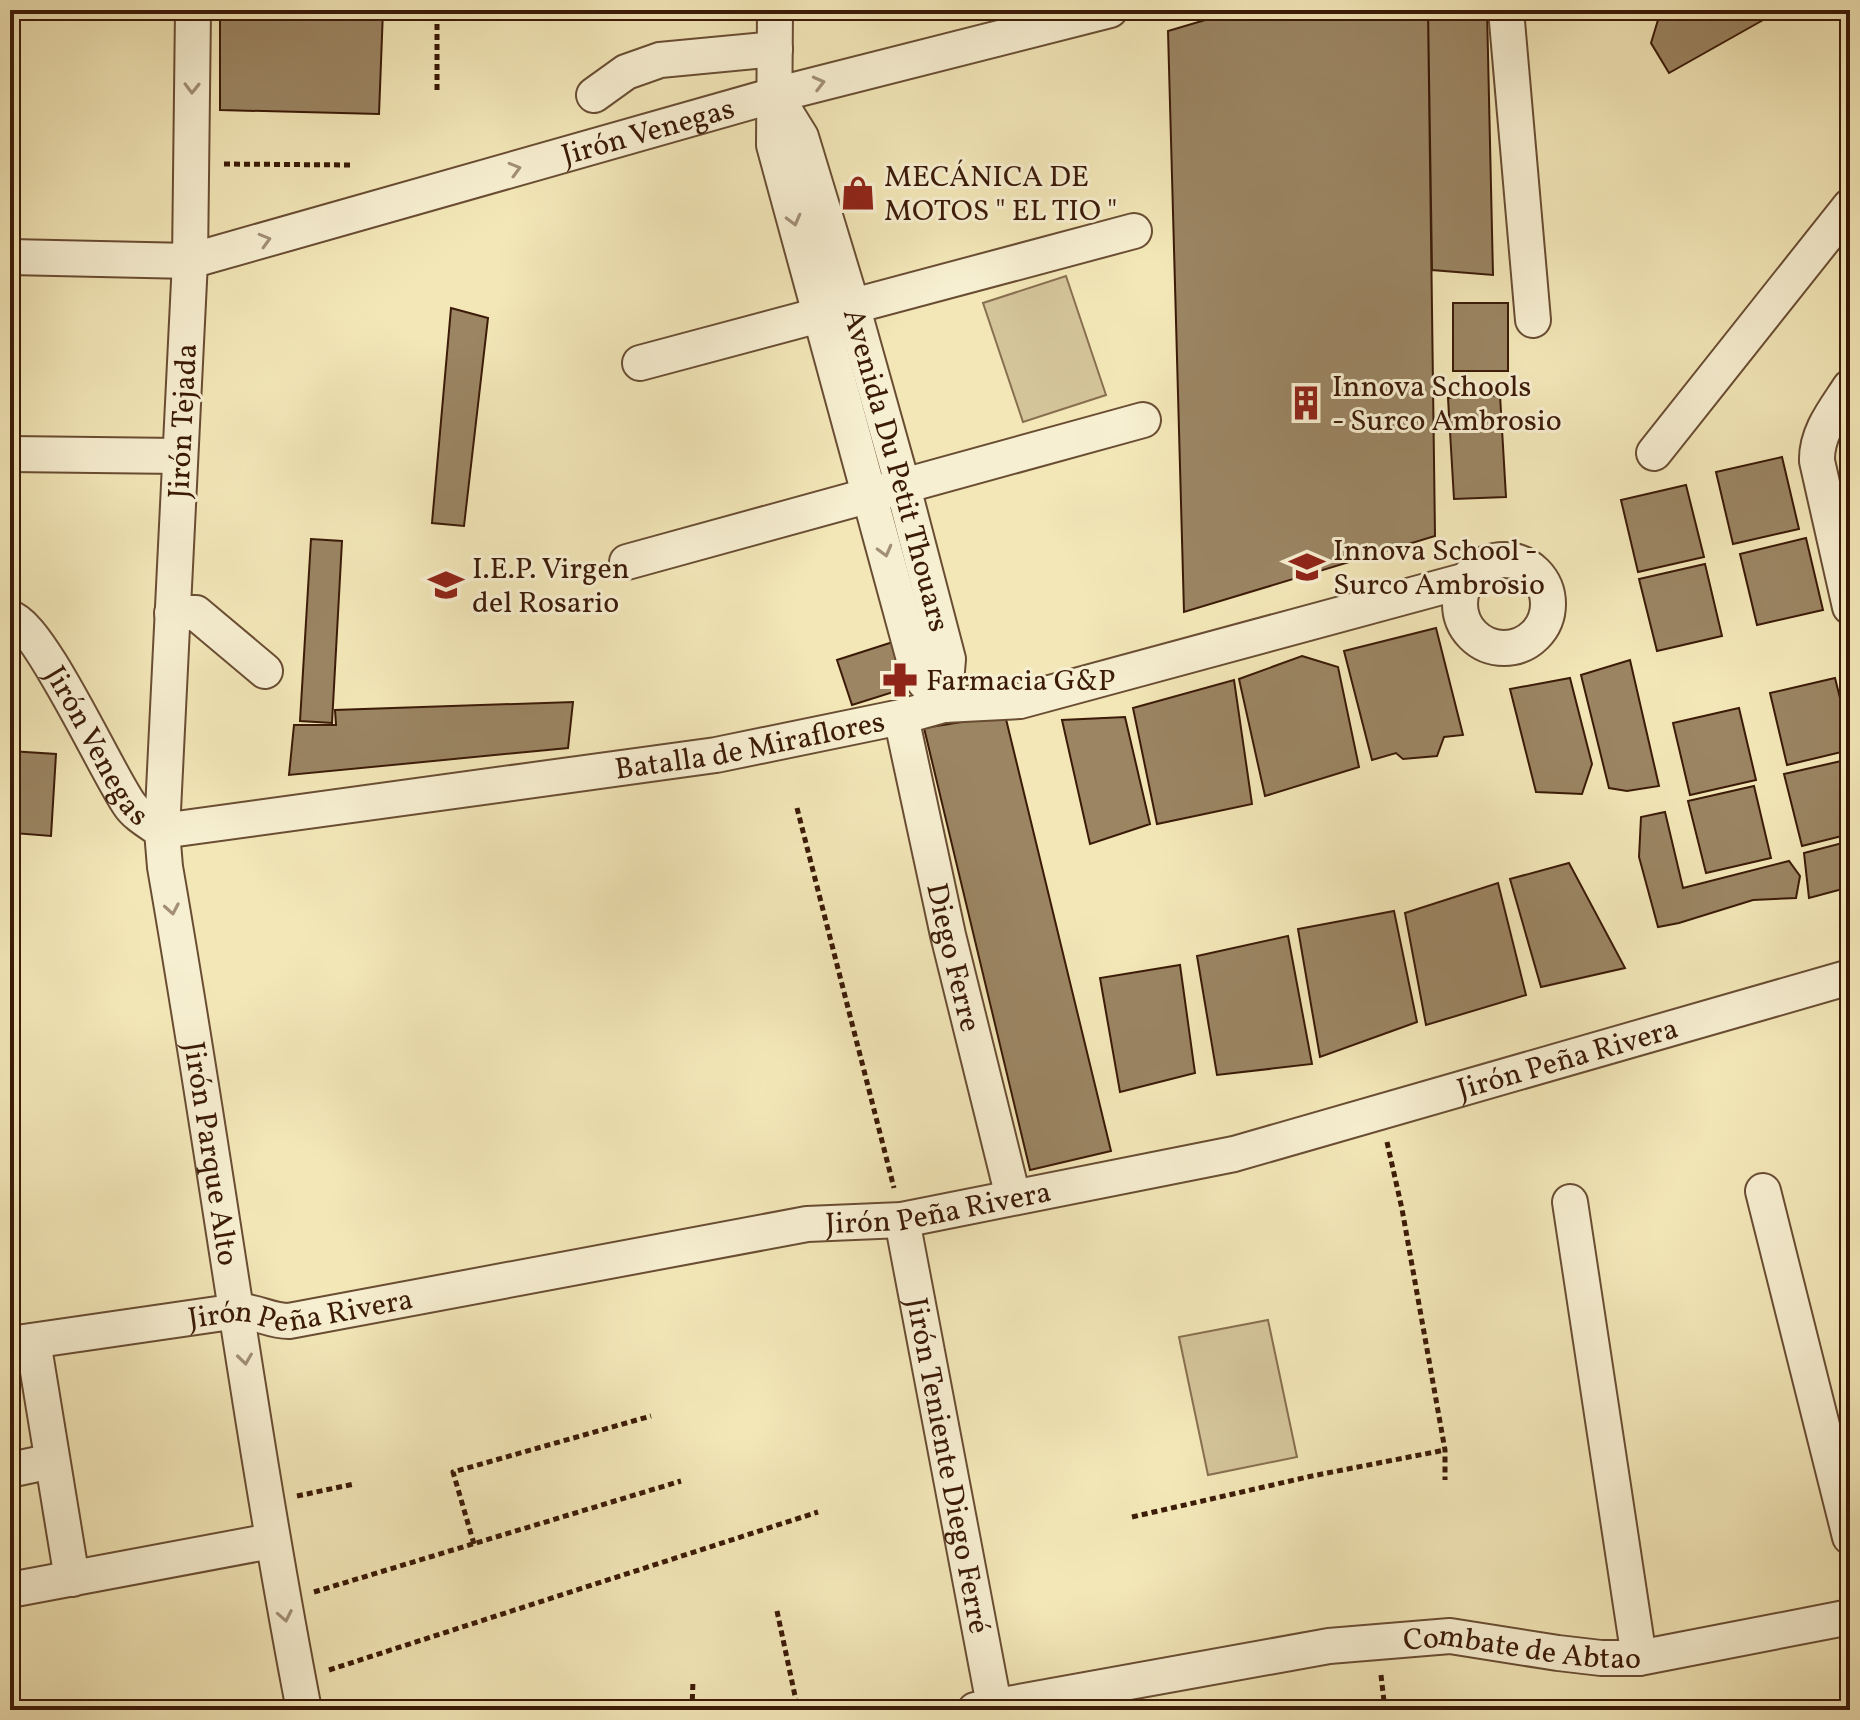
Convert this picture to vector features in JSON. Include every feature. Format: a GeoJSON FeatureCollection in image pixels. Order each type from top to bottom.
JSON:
{"type":"FeatureCollection","features":[{"type":"Feature","properties":{"kind":"street","name":"Jirón Tejada"},"geometry":{"type":"LineString","coordinates":[[162,831],[190,261],[193,10]]}},
{"type":"Feature","properties":{"kind":"street","name":"Avenida Du Petit Thouars"},"geometry":{"type":"LineString","coordinates":[[775,10],[774,145],[836,309],[887,492],[918,674],[944,705]]}},
{"type":"Feature","properties":{"kind":"street","name":"Jirón Venegas"},"geometry":{"type":"LineString","coordinates":[[10,257],[190,261],[775,95],[1110,10]]}},
{"type":"Feature","properties":{"kind":"street"},"geometry":{"type":"LineString","coordinates":[[1506,10],[1533,320]]}},
{"type":"Feature","properties":{"kind":"street"},"geometry":{"type":"LineString","coordinates":[[594,95],[626,72],[660,60],[775,49]]}},
{"type":"Feature","properties":{"kind":"street"},"geometry":{"type":"LineString","coordinates":[[1654,453],[1850,206]]}},
{"type":"Feature","properties":{"kind":"street"},"geometry":{"type":"LineString","coordinates":[[640,363],[1134,231]]}},
{"type":"Feature","properties":{"kind":"street"},"geometry":{"type":"LineString","coordinates":[[1849,391],[1820,436],[1816,449],[1850,607]]}},
{"type":"Feature","properties":{"kind":"street"},"geometry":{"type":"LineString","coordinates":[[627,562],[1143,420]]}},
{"type":"Feature","properties":{"kind":"street"},"geometry":{"type":"LineString","coordinates":[[10,454],[180,456]]}},
{"type":"Feature","properties":{"kind":"street","name":"Batalla de Miraflores"},"geometry":{"type":"LineString","coordinates":[[162,831],[716,755],[901,717],[944,705],[1020,701],[1467,580]]}},
{"type":"Feature","properties":{"kind":"street"},"geometry":{"type":"LineString","coordinates":[[172,613],[196,613],[265,671]]}},
{"type":"Feature","properties":{"kind":"street","name":"Jirón Venegas"},"geometry":{"type":"LineString","coordinates":[[10,618],[18,620],[41,649],[130,807],[162,831]]}},
{"type":"Feature","properties":{"kind":"street","name":"Diego Ferre"},"geometry":{"type":"LineString","coordinates":[[901,717],[948,935],[1013,1197]]}},
{"type":"Feature","properties":{"kind":"street","name":"Jirón Parque Alto"},"geometry":{"type":"LineString","coordinates":[[162,831],[165,867],[238,1311],[271,1541],[301,1695]]}},
{"type":"Feature","properties":{"kind":"street","name":"Jirón Peña Rivera"},"geometry":{"type":"LineString","coordinates":[[21,1343],[238,1311],[249,1311],[270,1320],[289,1321],[807,1224],[902,1220],[1234,1154],[1850,977]]}},
{"type":"Feature","properties":{"kind":"street"},"geometry":{"type":"LineString","coordinates":[[1763,1191],[1850,1537]]}},
{"type":"Feature","properties":{"kind":"street"},"geometry":{"type":"LineString","coordinates":[[1570,1202],[1639,1658]]}},
{"type":"Feature","properties":{"kind":"street","name":"Jirón Teniente Diego Ferré"},"geometry":{"type":"LineString","coordinates":[[902,1220],[988,1708]]}},
{"type":"Feature","properties":{"kind":"street"},"geometry":{"type":"LineString","coordinates":[[21,1343],[52,1461],[72,1579]]}},
{"type":"Feature","properties":{"kind":"street"},"geometry":{"type":"LineString","coordinates":[[10,1470],[52,1461]]}},
{"type":"Feature","properties":{"kind":"street"},"geometry":{"type":"LineString","coordinates":[[10,1590],[271,1541]]}},
{"type":"Feature","properties":{"kind":"street","name":"Combate de Abtao"},"geometry":{"type":"LineString","coordinates":[[988,1708],[1329,1646],[1450,1636],[1558,1653],[1639,1658],[1850,1617]]}},
{"type":"Feature","properties":{"kind":"path"},"geometry":{"type":"LineString","coordinates":[[437,10],[437,90]]}},
{"type":"Feature","properties":{"kind":"path"},"geometry":{"type":"LineString","coordinates":[[192,164],[351,165]]}},
{"type":"Feature","properties":{"kind":"path"},"geometry":{"type":"LineString","coordinates":[[797,808],[902,1220]]}},
{"type":"Feature","properties":{"kind":"path"},"geometry":{"type":"LineString","coordinates":[[1381,1113],[1402,1209],[1445,1450],[1445,1480]]}},
{"type":"Feature","properties":{"kind":"path"},"geometry":{"type":"LineString","coordinates":[[474,1544],[453,1472],[651,1416]]}},
{"type":"Feature","properties":{"kind":"path"},"geometry":{"type":"LineString","coordinates":[[1132,1517],[1312,1476],[1445,1450]]}},
{"type":"Feature","properties":{"kind":"path"},"geometry":{"type":"LineString","coordinates":[[283,1602],[681,1481]]}},
{"type":"Feature","properties":{"kind":"path"},"geometry":{"type":"LineString","coordinates":[[265,1503],[354,1484]]}},
{"type":"Feature","properties":{"kind":"path"},"geometry":{"type":"LineString","coordinates":[[301,1695],[818,1512]]}},
{"type":"Feature","properties":{"kind":"path"},"geometry":{"type":"LineString","coordinates":[[777,1611],[798,1710]]}},
{"type":"Feature","properties":{"kind":"path"},"geometry":{"type":"LineString","coordinates":[[692,1710],[693,1680]]}},
{"type":"Feature","properties":{"kind":"shaded area"},"geometry":{"type":"Polygon","coordinates":[[[1066,276],[1106,395],[1023,422],[983,303],[1066,276]]]}},
{"type":"Feature","properties":{"kind":"shaded area"},"geometry":{"type":"Polygon","coordinates":[[[1268,1320],[1297,1457],[1208,1475],[1179,1337],[1268,1320]]]}},
{"type":"Feature","properties":{"kind":"building"},"geometry":{"type":"Polygon","coordinates":[[[220,10],[383,10],[379,114],[220,110],[220,10]]]}},
{"type":"Feature","properties":{"kind":"building","name":"Innova Schools - Surco Ambrosio"},"geometry":{"type":"Polygon","coordinates":[[[1239,10],[1428,10],[1435,536],[1184,612],[1168,31],[1239,10]]]}},
{"type":"Feature","properties":{"kind":"building"},"geometry":{"type":"Polygon","coordinates":[[[1428,10],[1487,10],[1493,275],[1432,270],[1428,10]]]}},
{"type":"Feature","properties":{"kind":"building"},"geometry":{"type":"Polygon","coordinates":[[[1661,10],[1772,10],[1772,15],[1669,73],[1651,43],[1661,10]]]}},
{"type":"Feature","properties":{"kind":"building"},"geometry":{"type":"Polygon","coordinates":[[[1453,303],[1508,303],[1508,371],[1453,371],[1453,303]]]}},
{"type":"Feature","properties":{"kind":"building"},"geometry":{"type":"Polygon","coordinates":[[[451,308],[488,318],[464,526],[432,523],[451,308]]]}},
{"type":"Feature","properties":{"kind":"building"},"geometry":{"type":"Polygon","coordinates":[[[1500,395],[1506,497],[1454,499],[1448,398],[1500,395]]]}},
{"type":"Feature","properties":{"kind":"building"},"geometry":{"type":"Polygon","coordinates":[[[1782,457],[1799,529],[1733,544],[1716,472],[1782,457]]]}},
{"type":"Feature","properties":{"kind":"building"},"geometry":{"type":"Polygon","coordinates":[[[1686,485],[1704,557],[1638,572],[1621,500],[1686,485]]]}},
{"type":"Feature","properties":{"kind":"building"},"geometry":{"type":"Polygon","coordinates":[[[1806,538],[1823,610],[1757,625],[1740,554],[1806,538]]]}},
{"type":"Feature","properties":{"kind":"building"},"geometry":{"type":"Polygon","coordinates":[[[311,539],[342,541],[332,723],[300,721],[311,539]]]}},
{"type":"Feature","properties":{"kind":"building"},"geometry":{"type":"Polygon","coordinates":[[[1705,564],[1722,636],[1657,651],[1639,579],[1705,564]]]}},
{"type":"Feature","properties":{"kind":"building"},"geometry":{"type":"Polygon","coordinates":[[[1436,628],[1463,735],[1444,737],[1437,756],[1403,759],[1396,753],[1372,760],[1344,651],[1436,628]]]}},
{"type":"Feature","properties":{"kind":"building"},"geometry":{"type":"Polygon","coordinates":[[[899,640],[911,676],[903,689],[852,705],[837,660],[899,640]]]}},
{"type":"Feature","properties":{"kind":"building"},"geometry":{"type":"Polygon","coordinates":[[[1302,656],[1338,667],[1359,767],[1265,796],[1239,679],[1302,656]]]}},
{"type":"Feature","properties":{"kind":"building"},"geometry":{"type":"Polygon","coordinates":[[[1630,660],[1659,786],[1627,791],[1609,788],[1581,675],[1630,660]]]}},
{"type":"Feature","properties":{"kind":"building"},"geometry":{"type":"Polygon","coordinates":[[[1570,678],[1592,764],[1582,794],[1536,792],[1510,689],[1570,678]]]}},
{"type":"Feature","properties":{"kind":"building"},"geometry":{"type":"Polygon","coordinates":[[[1835,678],[1850,738],[1850,750],[1787,765],[1770,693],[1835,678]]]}},
{"type":"Feature","properties":{"kind":"building"},"geometry":{"type":"Polygon","coordinates":[[[1234,680],[1252,804],[1157,824],[1133,708],[1234,680]]]}},
{"type":"Feature","properties":{"kind":"building"},"geometry":{"type":"Polygon","coordinates":[[[573,702],[568,748],[289,775],[294,725],[336,725],[335,710],[573,702]]]}},
{"type":"Feature","properties":{"kind":"building"},"geometry":{"type":"Polygon","coordinates":[[[1739,708],[1756,780],[1690,795],[1673,723],[1739,708]]]}},
{"type":"Feature","properties":{"kind":"building"},"geometry":{"type":"Polygon","coordinates":[[[1005,715],[1111,1151],[1030,1170],[924,728],[1005,715]]]}},
{"type":"Feature","properties":{"kind":"building"},"geometry":{"type":"Polygon","coordinates":[[[1125,717],[1150,824],[1090,844],[1062,720],[1125,717]]]}},
{"type":"Feature","properties":{"kind":"building"},"geometry":{"type":"Polygon","coordinates":[[[10,751],[56,754],[51,836],[14,833],[11,891],[10,751]]]}},
{"type":"Feature","properties":{"kind":"building"},"geometry":{"type":"Polygon","coordinates":[[[1850,759],[1850,834],[1802,846],[1784,774],[1850,759]]]}},
{"type":"Feature","properties":{"kind":"building"},"geometry":{"type":"Polygon","coordinates":[[[1754,786],[1771,858],[1706,873],[1688,801],[1754,786]]]}},
{"type":"Feature","properties":{"kind":"building"},"geometry":{"type":"Polygon","coordinates":[[[1665,812],[1683,888],[1789,861],[1800,876],[1796,898],[1753,900],[1658,927],[1639,857],[1641,817],[1665,812]]]}},
{"type":"Feature","properties":{"kind":"building"},"geometry":{"type":"Polygon","coordinates":[[[1850,841],[1850,887],[1809,898],[1804,853],[1850,841]]]}},
{"type":"Feature","properties":{"kind":"building"},"geometry":{"type":"Polygon","coordinates":[[[1569,863],[1625,968],[1541,987],[1510,879],[1569,863]]]}},
{"type":"Feature","properties":{"kind":"building"},"geometry":{"type":"Polygon","coordinates":[[[1498,883],[1526,995],[1426,1025],[1405,913],[1498,883]]]}},
{"type":"Feature","properties":{"kind":"building"},"geometry":{"type":"Polygon","coordinates":[[[1394,911],[1417,1022],[1320,1057],[1298,929],[1394,911]]]}},
{"type":"Feature","properties":{"kind":"building"},"geometry":{"type":"Polygon","coordinates":[[[1288,936],[1312,1064],[1217,1075],[1197,956],[1288,936]]]}},
{"type":"Feature","properties":{"kind":"building"},"geometry":{"type":"Polygon","coordinates":[[[1180,965],[1195,1073],[1120,1092],[1100,978],[1180,965]]]}},
{"type":"Feature","properties":{"kind":"place","name":"MECÁNICA DE MOTOS \" EL TIO \""},"geometry":{"type":"Point","coordinates":[858,193]}},
{"type":"Feature","properties":{"kind":"place","name":"Innova Schools - Surco Ambrosio"},"geometry":{"type":"Point","coordinates":[1306,403]}},
{"type":"Feature","properties":{"kind":"place","name":"Innova School - Surco Ambrosio"},"geometry":{"type":"Point","coordinates":[1307,567]}},
{"type":"Feature","properties":{"kind":"place","name":"I.E.P. Virgen del Rosario"},"geometry":{"type":"Point","coordinates":[446,585]}},
{"type":"Feature","properties":{"kind":"place","name":"Farmacia G&P"},"geometry":{"type":"Point","coordinates":[900,680]}}]}
